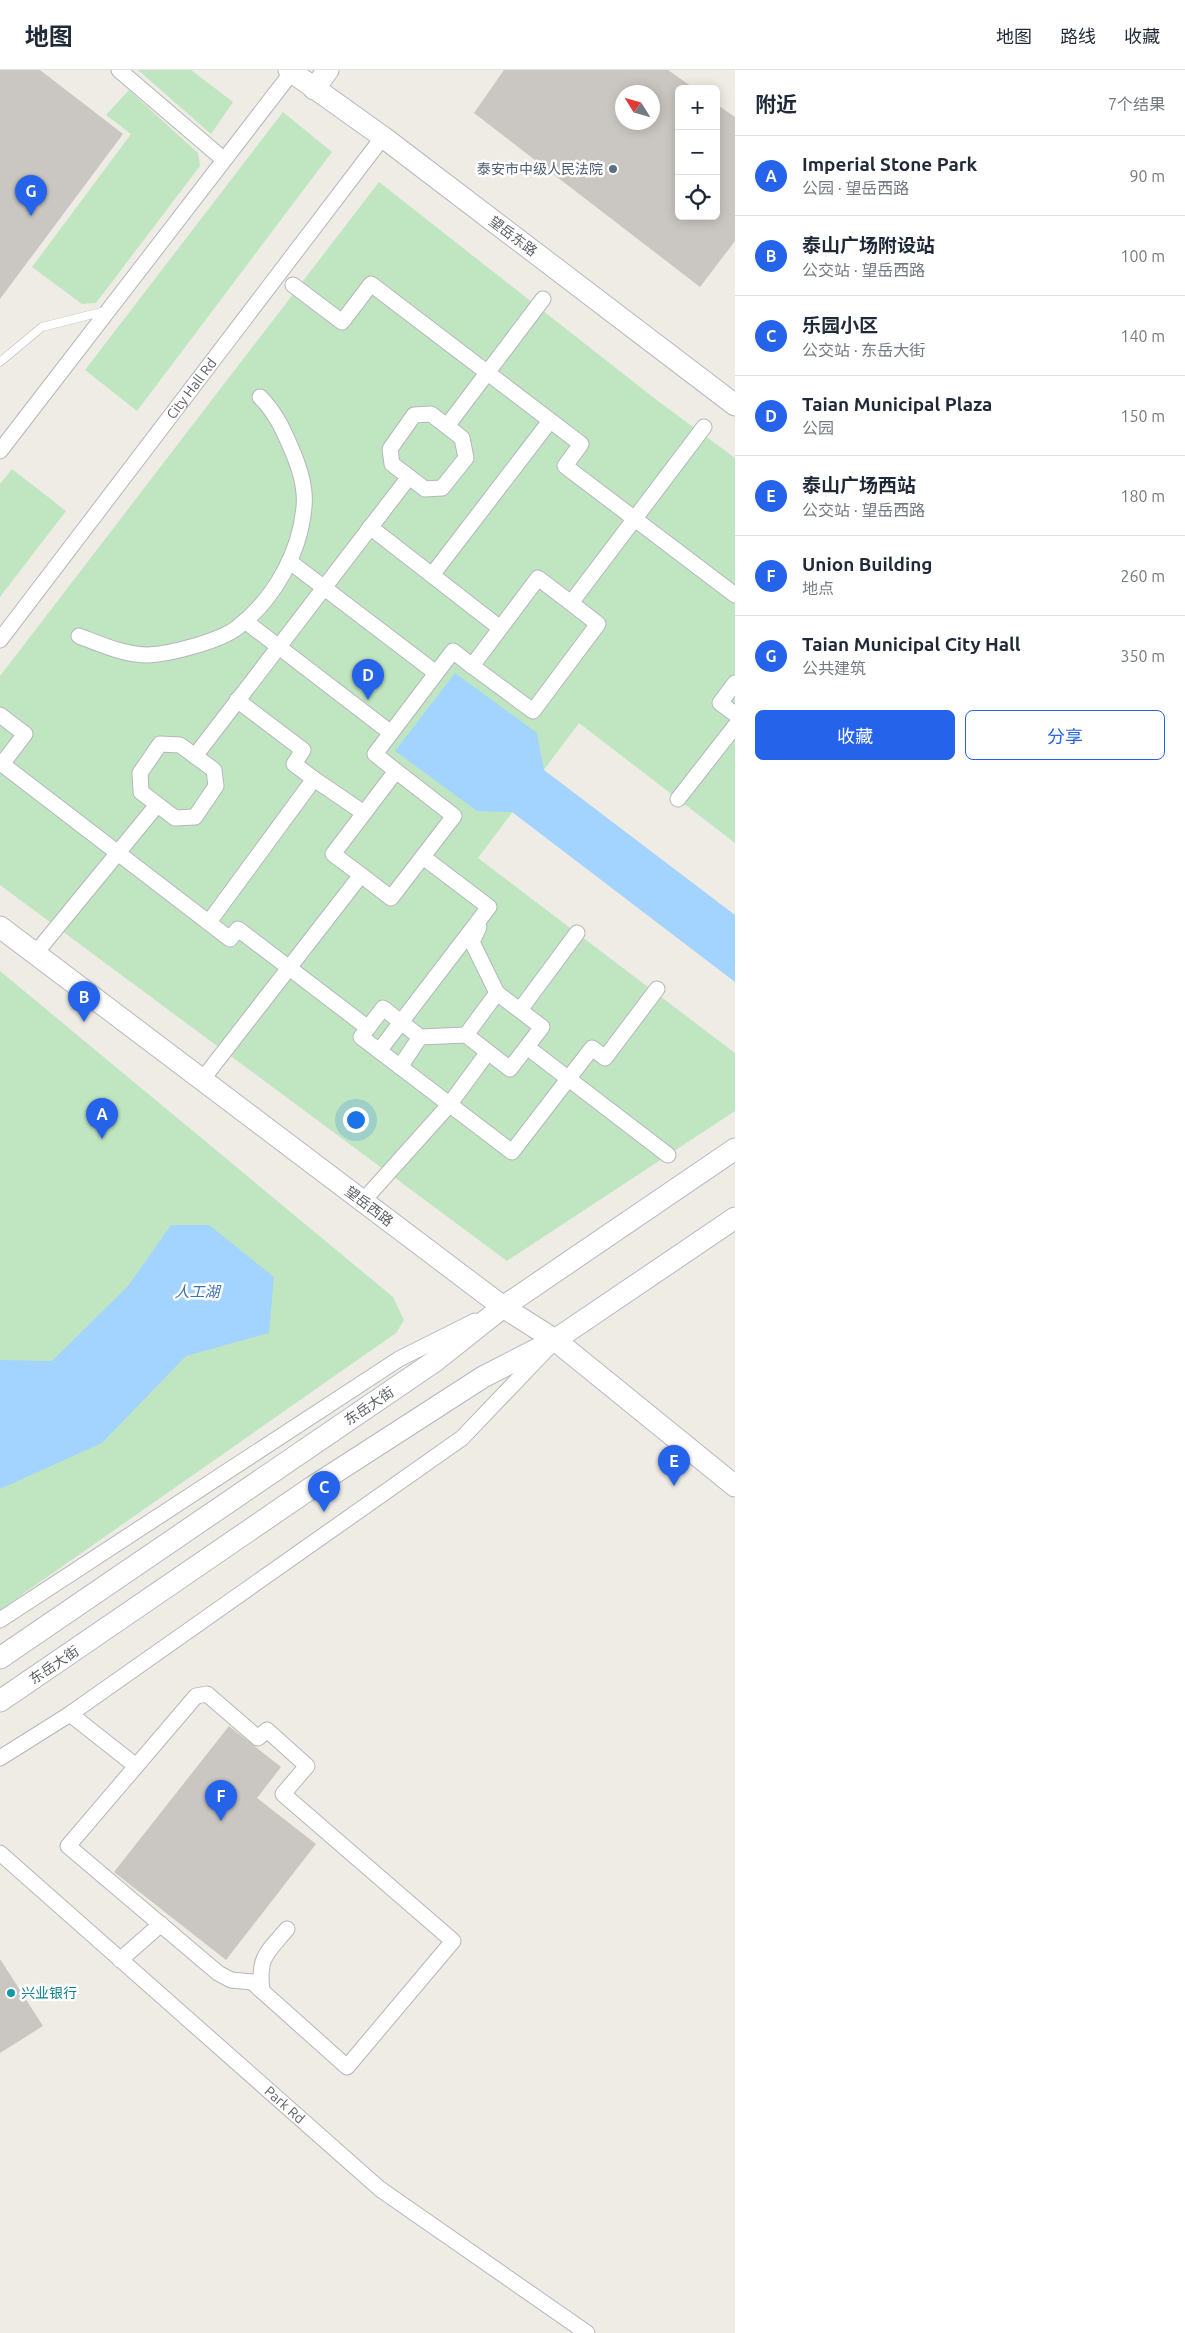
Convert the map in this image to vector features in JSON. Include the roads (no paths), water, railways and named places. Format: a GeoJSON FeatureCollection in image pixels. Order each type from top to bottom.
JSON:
{"type":"FeatureCollection","features":[{"type":"Feature","properties":{"kind":"main road"},"geometry":{"type":"LineString","coordinates":[[314,89],[328,70]]}},
{"type":"Feature","properties":{"kind":"main road","name":"望岳东路"},"geometry":{"type":"LineString","coordinates":[[291,71],[383,137],[735,406]]}},
{"type":"Feature","properties":{"kind":"main road","name":"望岳西路"},"geometry":{"type":"LineString","coordinates":[[0,927],[503,1307],[556,1340],[735,1486]]}},
{"type":"Feature","properties":{"kind":"main road","name":"东岳大街"},"geometry":{"type":"LineString","coordinates":[[0,1658],[435,1361],[503,1307],[735,1149]]}},
{"type":"Feature","properties":{"kind":"main road","name":"东岳大街"},"geometry":{"type":"LineString","coordinates":[[0,1701],[311,1488],[483,1377],[556,1340],[735,1218]]}},
{"type":"Feature","properties":{"kind":"street"},"geometry":{"type":"LineString","coordinates":[[119,70],[223,159]]}},
{"type":"Feature","properties":{"kind":"street"},"geometry":{"type":"LineString","coordinates":[[0,451],[291,71]]}},
{"type":"Feature","properties":{"kind":"street","name":"City Hall Rd"},"geometry":{"type":"LineString","coordinates":[[0,640],[383,137]]}},
{"type":"Feature","properties":{"kind":"street"},"geometry":{"type":"LineString","coordinates":[[293,285],[342,322],[371,284],[581,444],[565,466],[735,595]]}},
{"type":"Feature","properties":{"kind":"street"},"geometry":{"type":"LineString","coordinates":[[447,426],[543,299]]}},
{"type":"Feature","properties":{"kind":"street"},"geometry":{"type":"LineString","coordinates":[[79,636],[110,648],[147,655],[189,648],[237,629],[271,595],[289,561],[304,507],[300,468],[284,430],[270,407],[260,397]]}},
{"type":"Feature","properties":{"kind":"street"},"geometry":{"type":"LineString","coordinates":[[431,414],[447,426],[462,438],[466,458],[442,488],[426,488],[392,464],[390,449],[414,415],[431,414]]}},
{"type":"Feature","properties":{"kind":"street"},"geometry":{"type":"LineString","coordinates":[[432,575],[550,420]]}},
{"type":"Feature","properties":{"kind":"street"},"geometry":{"type":"LineString","coordinates":[[571,603],[704,427]]}},
{"type":"Feature","properties":{"kind":"street"},"geometry":{"type":"LineString","coordinates":[[195,756],[409,477]]}},
{"type":"Feature","properties":{"kind":"street"},"geometry":{"type":"LineString","coordinates":[[370,527],[500,628]]}},
{"type":"Feature","properties":{"kind":"street"},"geometry":{"type":"LineString","coordinates":[[289,561],[436,673]]}},
{"type":"Feature","properties":{"kind":"street"},"geometry":{"type":"LineString","coordinates":[[396,771],[333,854],[391,898],[454,816],[375,754],[390,733],[453,651],[472,666],[533,712],[598,624],[538,578],[472,666]]}},
{"type":"Feature","properties":{"kind":"street"},"geometry":{"type":"LineString","coordinates":[[245,621],[390,733]]}},
{"type":"Feature","properties":{"kind":"street"},"geometry":{"type":"LineString","coordinates":[[735,683],[720,702],[735,714]]}},
{"type":"Feature","properties":{"kind":"street"},"geometry":{"type":"LineString","coordinates":[[237,700],[303,750],[294,764],[364,813]]}},
{"type":"Feature","properties":{"kind":"street"},"geometry":{"type":"LineString","coordinates":[[0,715],[25,734],[2,764],[230,939],[238,929],[368,1028]]}},
{"type":"Feature","properties":{"kind":"street"},"geometry":{"type":"LineString","coordinates":[[678,799],[735,726]]}},
{"type":"Feature","properties":{"kind":"street"},"geometry":{"type":"LineString","coordinates":[[160,744],[180,745],[195,756],[214,770],[216,786],[195,816],[175,818],[141,792],[140,773],[160,744]]}},
{"type":"Feature","properties":{"kind":"street"},"geometry":{"type":"LineString","coordinates":[[209,922],[314,779]]}},
{"type":"Feature","properties":{"kind":"street"},"geometry":{"type":"LineString","coordinates":[[35,954],[157,805]]}},
{"type":"Feature","properties":{"kind":"street"},"geometry":{"type":"LineString","coordinates":[[423,857],[489,907]]}},
{"type":"Feature","properties":{"kind":"street"},"geometry":{"type":"LineString","coordinates":[[202,1080],[361,875]]}},
{"type":"Feature","properties":{"kind":"street"},"geometry":{"type":"LineString","coordinates":[[489,907],[472,942],[497,993],[542,1027],[510,1069],[466,1035],[420,1037],[383,1008],[361,1037],[512,1152],[592,1048],[605,1058],[657,989]]}},
{"type":"Feature","properties":{"kind":"street"},"geometry":{"type":"LineString","coordinates":[[379,1051],[489,907]]}},
{"type":"Feature","properties":{"kind":"street"},"geometry":{"type":"LineString","coordinates":[[520,1010],[577,933]]}},
{"type":"Feature","properties":{"kind":"street"},"geometry":{"type":"LineString","coordinates":[[466,1035],[497,993]]}},
{"type":"Feature","properties":{"kind":"street"},"geometry":{"type":"LineString","coordinates":[[400,1067],[420,1037]]}},
{"type":"Feature","properties":{"kind":"street"},"geometry":{"type":"LineString","coordinates":[[527,1047],[668,1155]]}},
{"type":"Feature","properties":{"kind":"street"},"geometry":{"type":"LineString","coordinates":[[363,1201],[449,1104],[488,1052]]}},
{"type":"Feature","properties":{"kind":"street"},"geometry":{"type":"LineString","coordinates":[[0,1620],[399,1359],[503,1307]]}},
{"type":"Feature","properties":{"kind":"street"},"geometry":{"type":"LineString","coordinates":[[0,1758],[70,1714],[462,1438],[556,1340]]}},
{"type":"Feature","properties":{"kind":"street"},"geometry":{"type":"LineString","coordinates":[[207,1694],[258,1738],[267,1730],[308,1766],[283,1794],[453,1941],[346,2067],[252,1982],[231,1980],[218,1973],[161,1924],[68,1846],[196,1696],[207,1694]]}},
{"type":"Feature","properties":{"kind":"street"},"geometry":{"type":"LineString","coordinates":[[70,1714],[136,1766]]}},
{"type":"Feature","properties":{"kind":"street","name":"Park Rd"},"geometry":{"type":"LineString","coordinates":[[0,1853],[380,2189],[587,2333]]}},
{"type":"Feature","properties":{"kind":"street"},"geometry":{"type":"LineString","coordinates":[[120,1960],[161,1924]]}},
{"type":"Feature","properties":{"kind":"street"},"geometry":{"type":"LineString","coordinates":[[262,1991],[260,1969],[266,1953],[287,1929]]}},
{"type":"Feature","properties":{"kind":"lane"},"geometry":{"type":"LineString","coordinates":[[0,362],[42,327],[107,311]]}},
{"type":"Feature","properties":{"kind":"water"},"geometry":{"type":"Polygon","coordinates":[[[455,673],[537,733],[544,770],[735,915],[735,982],[512,812],[477,811],[395,751],[455,673]]]}},
{"type":"Feature","properties":{"kind":"water","name":"人工湖"},"geometry":{"type":"Polygon","coordinates":[[[171,1225],[209,1225],[274,1277],[269,1333],[186,1356],[102,1443],[0,1489],[0,1360],[52,1361],[128,1286],[171,1225]]]}},
{"type":"Feature","properties":{"kind":"place","name":"泰安市中级人民法院"},"geometry":{"type":"Point","coordinates":[613,169]}},
{"type":"Feature","properties":{"kind":"place","name":"Taian Municipal City Hall"},"geometry":{"type":"Point","coordinates":[31,216]}},
{"type":"Feature","properties":{"kind":"place","name":"Taian Municipal Plaza"},"geometry":{"type":"Point","coordinates":[368,700]}},
{"type":"Feature","properties":{"kind":"place","name":"泰山广场附设站"},"geometry":{"type":"Point","coordinates":[84,1022]}},
{"type":"Feature","properties":{"kind":"place","name":"Imperial Stone Park"},"geometry":{"type":"Point","coordinates":[102,1139]}},
{"type":"Feature","properties":{"kind":"place","name":"泰山广场西站"},"geometry":{"type":"Point","coordinates":[674,1486]}},
{"type":"Feature","properties":{"kind":"place","name":"乐园小区"},"geometry":{"type":"Point","coordinates":[324,1512]}},
{"type":"Feature","properties":{"kind":"place","name":"Union Building"},"geometry":{"type":"Point","coordinates":[221,1821]}},
{"type":"Feature","properties":{"kind":"place","name":"兴业银行"},"geometry":{"type":"Point","coordinates":[11,1993]}}]}
